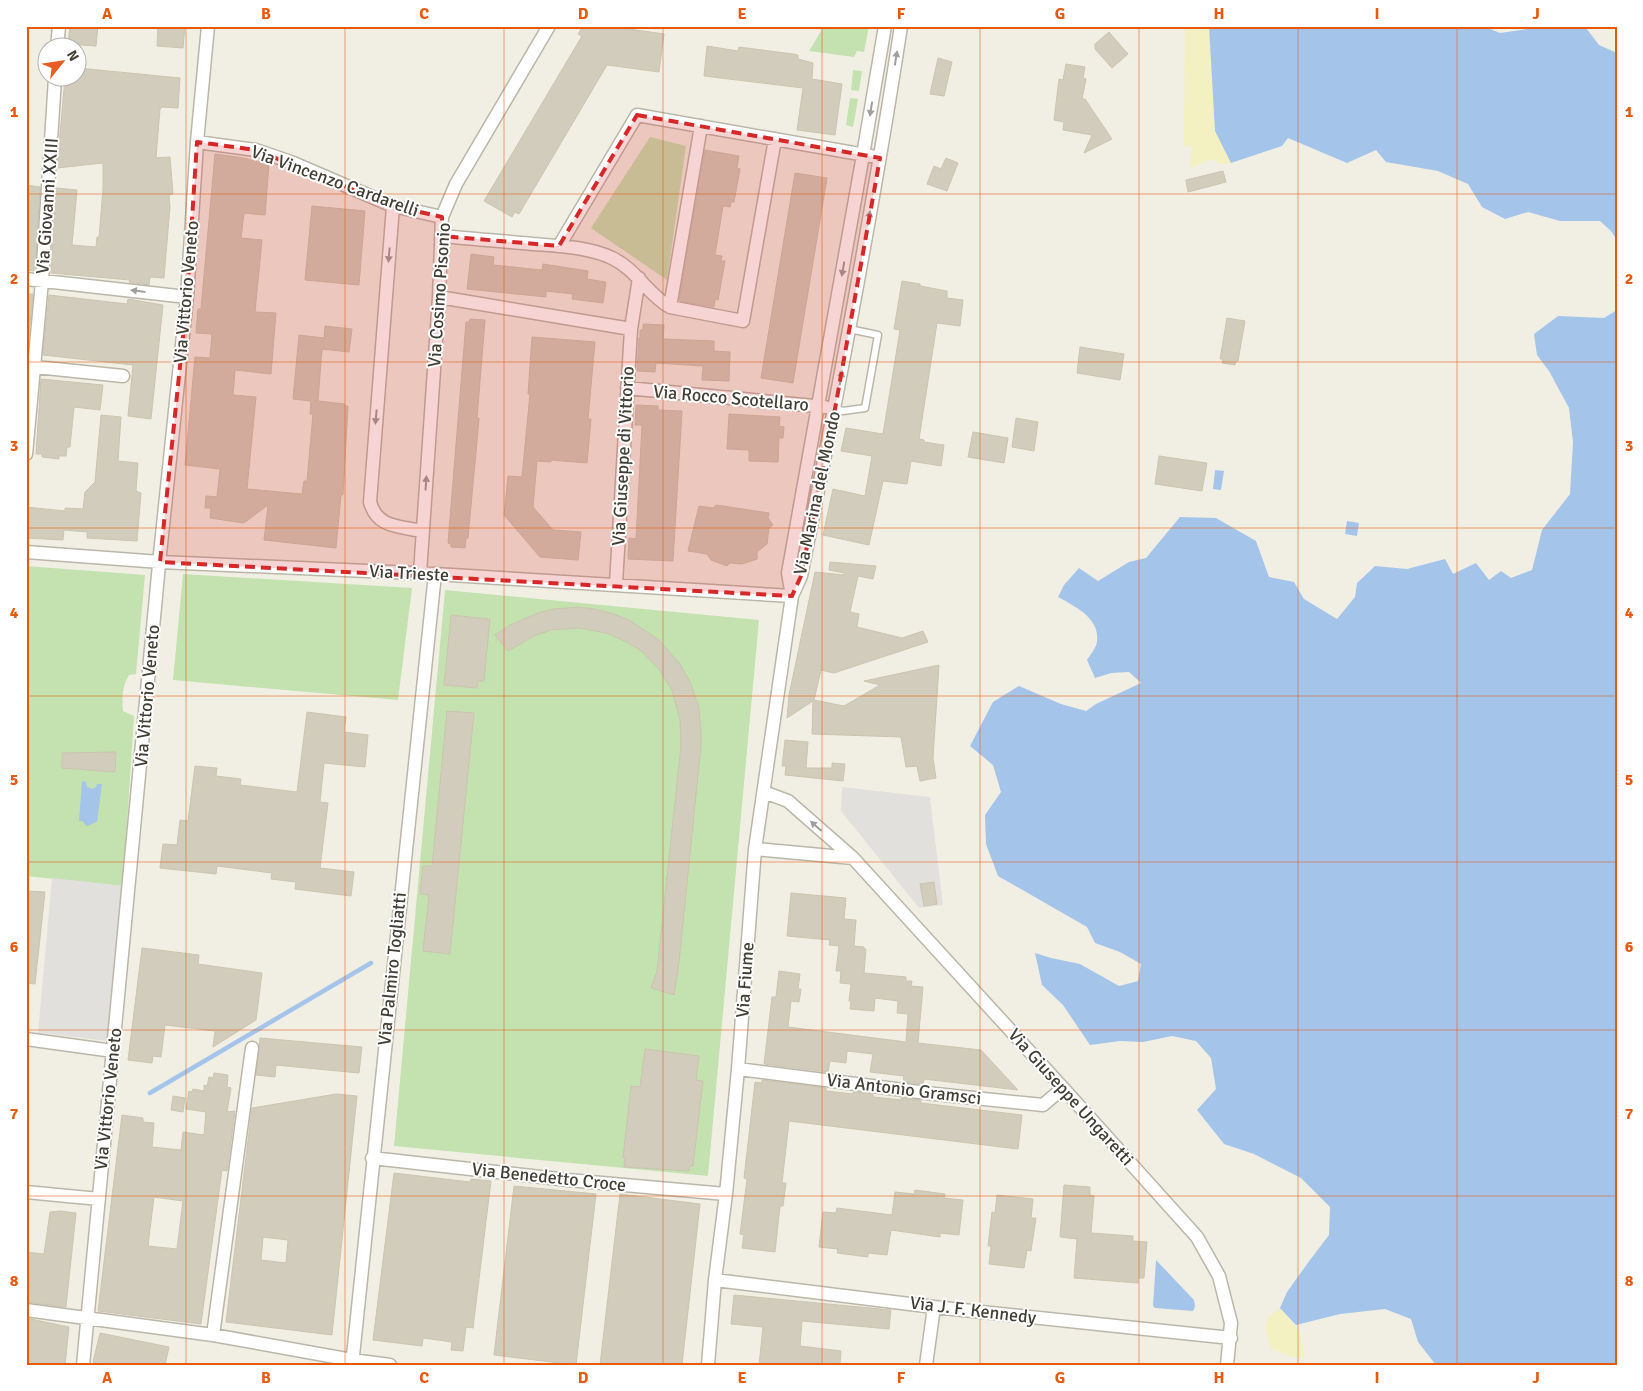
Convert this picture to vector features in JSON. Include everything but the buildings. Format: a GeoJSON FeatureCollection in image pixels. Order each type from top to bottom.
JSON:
{"type":"FeatureCollection","features":[{"type":"Feature","properties":{"kind":"street","name":"Via Vittorio Veneto"},"geometry":{"type":"LineString","coordinates":[[83,1365],[187,297],[197,142],[208,26]]}},
{"type":"Feature","properties":{"kind":"street","name":"Via Cosimo Pisonio"},"geometry":{"type":"LineString","coordinates":[[420,573],[439,297],[442,217],[456,184],[549,26]]}},
{"type":"Feature","properties":{"kind":"street","name":"Via Marina del Mondo"},"geometry":{"type":"LineString","coordinates":[[792,596],[788,573],[864,155],[885,26]]}},
{"type":"Feature","properties":{"kind":"street","name":"Via Marina del Mondo"},"geometry":{"type":"LineString","coordinates":[[792,596],[801,576],[835,409],[880,158],[901,26]]}},
{"type":"Feature","properties":{"kind":"street","name":"Via Giovanni XXIII"},"geometry":{"type":"LineString","coordinates":[[26,454],[30,366],[42,281],[54,88]]}},
{"type":"Feature","properties":{"kind":"street"},"geometry":{"type":"LineString","coordinates":[[559,246],[637,115],[880,158]]}},
{"type":"Feature","properties":{"kind":"street"},"geometry":{"type":"LineString","coordinates":[[670,307],[700,126]]}},
{"type":"Feature","properties":{"kind":"street"},"geometry":{"type":"LineString","coordinates":[[442,236],[559,246],[597,252],[619,262],[670,307],[744,322],[775,139]]}},
{"type":"Feature","properties":{"kind":"street","name":"Via Vincenzo Cardarelli"},"geometry":{"type":"LineString","coordinates":[[197,142],[256,150],[291,162],[393,206],[442,217]]}},
{"type":"Feature","properties":{"kind":"street"},"geometry":{"type":"LineString","coordinates":[[393,206],[370,502],[372,511],[384,523],[422,531]]}},
{"type":"Feature","properties":{"kind":"street","name":"Via Giuseppe di Vittorio"},"geometry":{"type":"LineString","coordinates":[[616,584],[630,328],[639,278]]}},
{"type":"Feature","properties":{"kind":"street"},"geometry":{"type":"LineString","coordinates":[[26,279],[187,297]]}},
{"type":"Feature","properties":{"kind":"street"},"geometry":{"type":"LineString","coordinates":[[439,297],[630,328]]}},
{"type":"Feature","properties":{"kind":"street"},"geometry":{"type":"LineString","coordinates":[[30,366],[123,376]]}},
{"type":"Feature","properties":{"kind":"street","name":"Via Rocco Scotellaro"},"geometry":{"type":"LineString","coordinates":[[627,388],[835,409]]}},
{"type":"Feature","properties":{"kind":"street","name":"Via Trieste"},"geometry":{"type":"LineString","coordinates":[[26,552],[160,562],[420,573],[792,596]]}},
{"type":"Feature","properties":{"kind":"street","name":"Via Palmiro Togliatti"},"geometry":{"type":"LineString","coordinates":[[352,1362],[435,574]]}},
{"type":"Feature","properties":{"kind":"street","name":"Via Fiume"},"geometry":{"type":"LineString","coordinates":[[708,1365],[715,1280],[726,1194],[738,1069],[755,849],[792,596]]}},
{"type":"Feature","properties":{"kind":"street","name":"Via Giuseppe Ungaretti"},"geometry":{"type":"LineString","coordinates":[[764,792],[788,801],[852,858],[1063,1088],[1196,1237],[1219,1276],[1231,1323],[1227,1365]]}},
{"type":"Feature","properties":{"kind":"street"},"geometry":{"type":"LineString","coordinates":[[755,849],[852,858]]}},
{"type":"Feature","properties":{"kind":"street"},"geometry":{"type":"LineString","coordinates":[[26,1039],[114,1050]]}},
{"type":"Feature","properties":{"kind":"street"},"geometry":{"type":"LineString","coordinates":[[213,1335],[252,1048]]}},
{"type":"Feature","properties":{"kind":"street","name":"Via Antonio Gramsci"},"geometry":{"type":"LineString","coordinates":[[738,1069],[935,1094],[1043,1105],[1063,1088]]}},
{"type":"Feature","properties":{"kind":"street","name":"Via Benedetto Croce"},"geometry":{"type":"LineString","coordinates":[[372,1158],[568,1180],[726,1194]]}},
{"type":"Feature","properties":{"kind":"street"},"geometry":{"type":"LineString","coordinates":[[26,1192],[98,1199]]}},
{"type":"Feature","properties":{"kind":"street","name":"Via J. F. Kennedy"},"geometry":{"type":"LineString","coordinates":[[715,1280],[934,1307],[1230,1338]]}},
{"type":"Feature","properties":{"kind":"street"},"geometry":{"type":"LineString","coordinates":[[926,1365],[934,1307]]}},
{"type":"Feature","properties":{"kind":"street"},"geometry":{"type":"LineString","coordinates":[[26,1310],[213,1335],[352,1362],[390,1365]]}},
{"type":"Feature","properties":{"kind":"lane"},"geometry":{"type":"LineString","coordinates":[[835,409],[843,411],[865,408],[878,335],[849,329]]}},
{"type":"Feature","properties":{"kind":"highlighted area"},"geometry":{"type":"Polygon","coordinates":[[[637,115],[880,158],[835,409],[801,576],[792,596],[160,562],[187,297],[197,142],[256,150],[393,206],[442,217],[442,236],[559,246],[637,115]]]}},
{"type":"Feature","properties":{"kind":"green space"},"geometry":{"type":"Polygon","coordinates":[[[824,26],[869,26],[864,52],[857,51],[854,57],[809,51],[824,26]]]}},
{"type":"Feature","properties":{"kind":"green space"},"geometry":{"type":"Polygon","coordinates":[[[853,70],[862,71],[859,91],[851,90],[853,70]]]}},
{"type":"Feature","properties":{"kind":"green space"},"geometry":{"type":"Polygon","coordinates":[[[850,98],[858,99],[853,127],[846,125],[850,98]]]}},
{"type":"Feature","properties":{"kind":"green space"},"geometry":{"type":"Polygon","coordinates":[[[650,137],[686,146],[667,280],[591,228],[650,137]]]}},
{"type":"Feature","properties":{"kind":"green space"},"geometry":{"type":"Polygon","coordinates":[[[26,566],[145,575],[136,674],[129,675],[123,697],[123,711],[134,716],[123,886],[26,876],[26,566]]]}},
{"type":"Feature","properties":{"kind":"green space"},"geometry":{"type":"Polygon","coordinates":[[[183,574],[412,588],[398,700],[173,680],[183,574]]]}},
{"type":"Feature","properties":{"kind":"green space"},"geometry":{"type":"Polygon","coordinates":[[[445,590],[759,620],[708,1176],[394,1146],[445,590]]]}},
{"type":"Feature","properties":{"kind":"sand"},"geometry":{"type":"Polygon","coordinates":[[[1185,26],[1209,26],[1215,131],[1231,163],[1220,164],[1212,159],[1190,168],[1192,146],[1184,146],[1185,26]]]}},
{"type":"Feature","properties":{"kind":"sand"},"geometry":{"type":"Polygon","coordinates":[[[1280,1308],[1300,1332],[1305,1358],[1292,1357],[1271,1349],[1265,1328],[1268,1317],[1280,1308]]]}},
{"type":"Feature","properties":{"kind":"shaded area"},"geometry":{"type":"Polygon","coordinates":[[[842,787],[930,797],[943,905],[919,908],[841,811],[842,787]]]}},
{"type":"Feature","properties":{"kind":"shaded area"},"geometry":{"type":"Polygon","coordinates":[[[52,878],[123,886],[109,1041],[38,1033],[52,878]]]}},
{"type":"Feature","properties":{"kind":"water"},"geometry":{"type":"Polygon","coordinates":[[[1209,26],[1483,26],[1500,33],[1547,26],[1586,28],[1599,45],[1617,53],[1617,240],[1611,231],[1600,221],[1560,221],[1528,212],[1505,219],[1482,207],[1468,184],[1438,171],[1386,162],[1376,150],[1347,163],[1288,138],[1282,146],[1231,163],[1215,131],[1209,26]]]}},
{"type":"Feature","properties":{"kind":"water"},"geometry":{"type":"Polygon","coordinates":[[[1617,310],[1617,1365],[1436,1365],[1418,1342],[1411,1319],[1385,1309],[1340,1314],[1296,1325],[1280,1308],[1287,1292],[1329,1235],[1330,1207],[1301,1178],[1254,1154],[1224,1144],[1197,1110],[1216,1089],[1211,1058],[1196,1041],[1172,1036],[1143,1042],[1120,1041],[1090,1045],[1063,1005],[1042,985],[1035,953],[1080,964],[1119,986],[1138,981],[1141,964],[1120,952],[1095,943],[1087,927],[998,876],[986,844],[985,815],[1001,792],[993,765],[970,746],[993,702],[1019,686],[1061,704],[1086,711],[1096,704],[1141,683],[1129,672],[1111,673],[1095,678],[1087,660],[1097,642],[1095,626],[1079,609],[1058,597],[1064,585],[1079,568],[1098,581],[1129,562],[1146,558],[1180,517],[1216,518],[1256,541],[1269,577],[1294,582],[1304,599],[1337,619],[1355,597],[1357,583],[1375,566],[1407,569],[1445,559],[1453,574],[1476,563],[1489,580],[1501,571],[1511,578],[1532,570],[1542,530],[1570,494],[1573,442],[1569,408],[1549,371],[1537,355],[1534,334],[1558,316],[1604,318],[1617,310]]]}},
{"type":"Feature","properties":{"kind":"water"},"geometry":{"type":"Polygon","coordinates":[[[1215,470],[1224,471],[1221,490],[1213,489],[1215,470]]]}},
{"type":"Feature","properties":{"kind":"water"},"geometry":{"type":"Polygon","coordinates":[[[1347,521],[1359,523],[1357,536],[1345,534],[1347,521]]]}},
{"type":"Feature","properties":{"kind":"water"},"geometry":{"type":"Polygon","coordinates":[[[82,781],[86,782],[87,787],[92,789],[97,784],[102,784],[97,822],[87,826],[82,821],[79,821],[82,781]]]}},
{"type":"Feature","properties":{"kind":"water"},"geometry":{"type":"Polygon","coordinates":[[[1156,1260],[1194,1300],[1195,1307],[1193,1311],[1155,1308],[1153,1306],[1156,1260]]]}},
{"type":"Feature","properties":{"kind":"waterway"},"geometry":{"type":"LineString","coordinates":[[150,1093],[371,963]]}}]}
